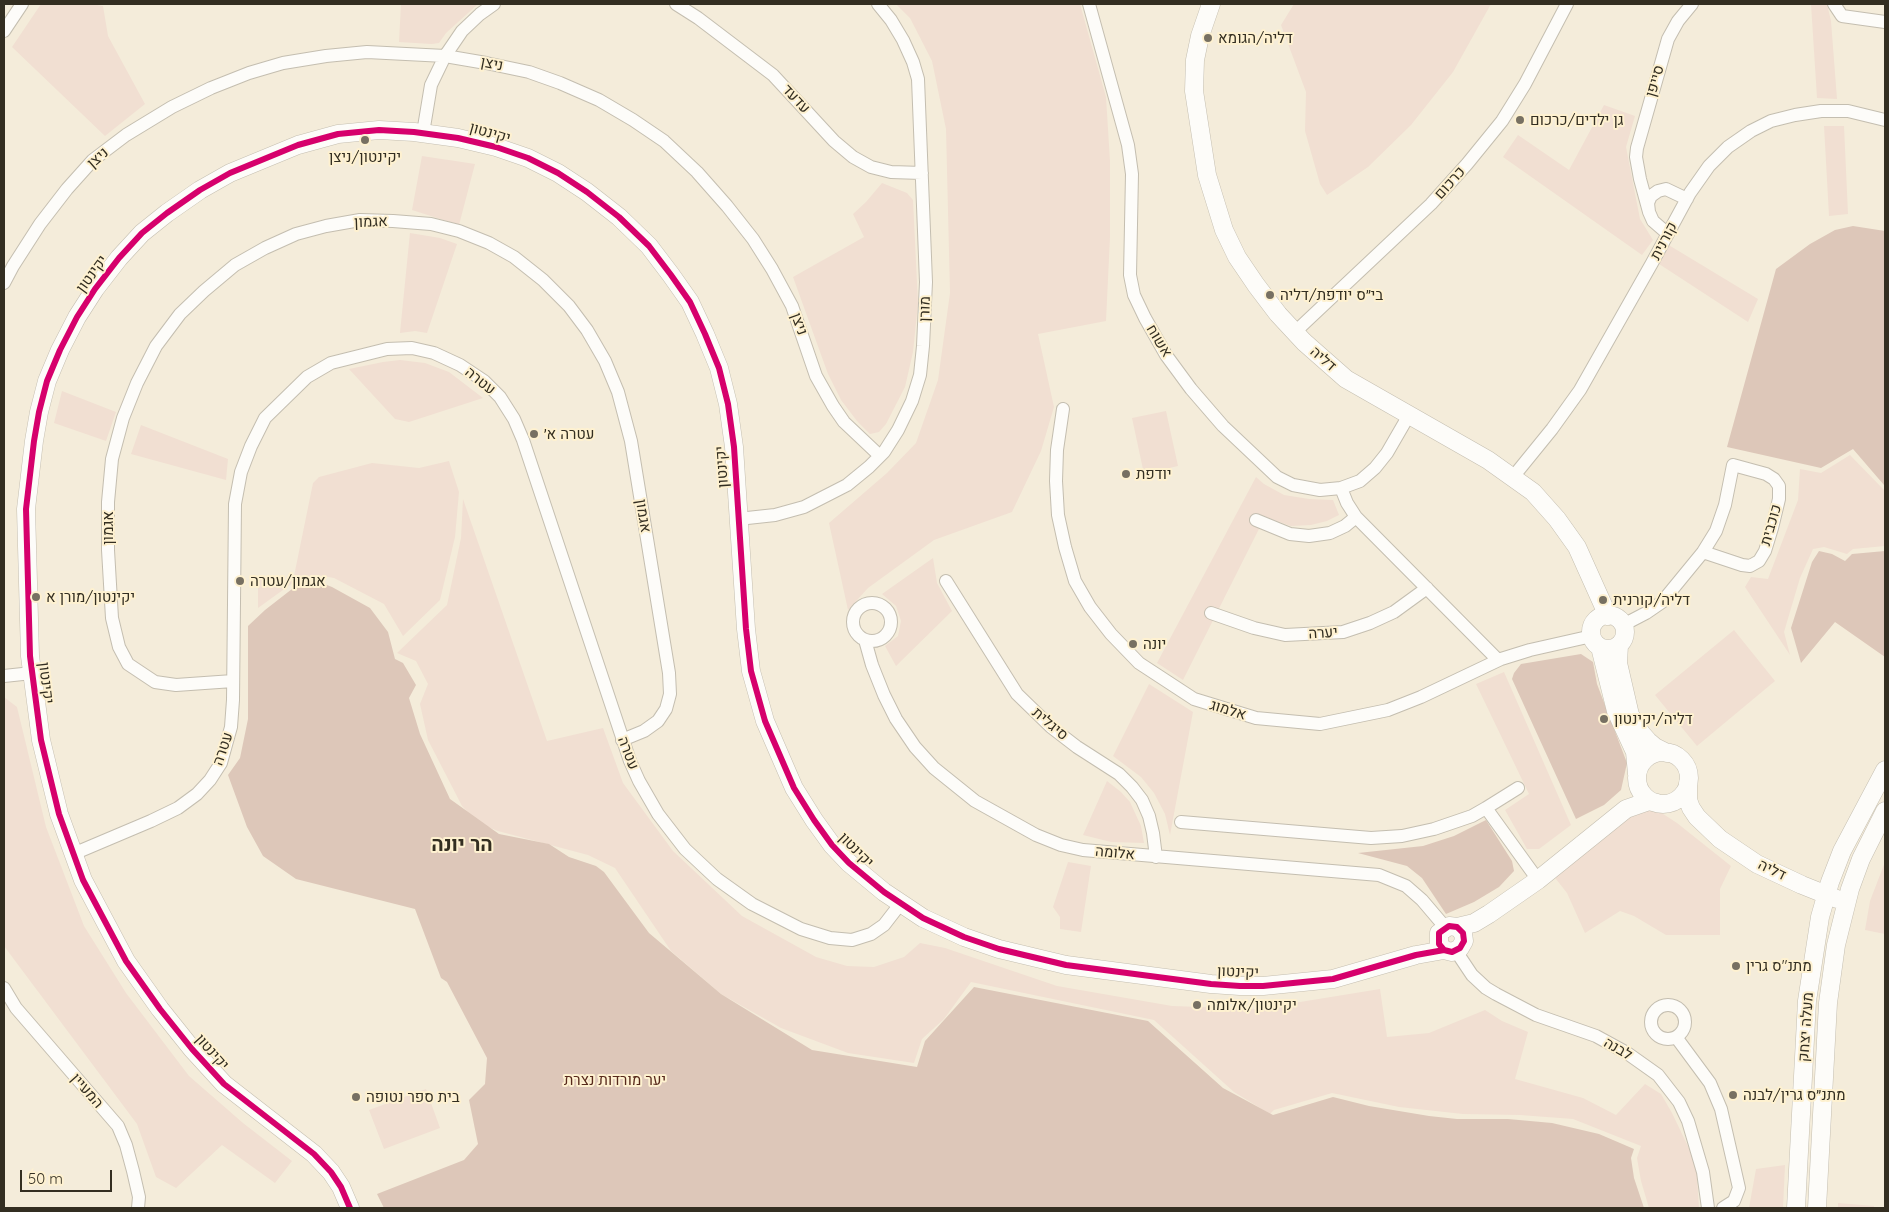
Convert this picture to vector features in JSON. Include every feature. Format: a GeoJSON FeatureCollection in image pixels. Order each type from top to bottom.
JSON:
{"type":"FeatureCollection","features":[{"type":"Feature","properties":{"kind":"street"},"geometry":{"type":"LineString","coordinates":[[4,30],[22,4]]}},
{"type":"Feature","properties":{"kind":"street"},"geometry":{"type":"LineString","coordinates":[[423,133],[431,85],[444,56],[468,25],[494,4]]}},
{"type":"Feature","properties":{"kind":"street","name":"עדעד"},"geometry":{"type":"LineString","coordinates":[[676,4],[698,18],[773,75],[834,141],[853,157],[871,167],[890,172],[922,173]]}},
{"type":"Feature","properties":{"kind":"street","name":"מורן"},"geometry":{"type":"LineString","coordinates":[[738,519],[775,515],[804,508],[847,486],[880,456],[898,430],[909,409],[920,375],[924,346],[926,282],[918,79],[903,40],[891,20],[878,4]]}},
{"type":"Feature","properties":{"kind":"street","name":"אשוח"},"geometry":{"type":"LineString","coordinates":[[1089,4],[1128,145],[1132,174],[1130,276],[1134,295],[1166,355],[1191,389],[1222,426],[1277,477],[1293,485],[1320,490],[1341,488],[1360,481],[1375,468],[1387,453],[1409,415]]}},
{"type":"Feature","properties":{"kind":"street","name":"דליה"},"geometry":{"type":"LineString","coordinates":[[1211,4],[1200,36],[1195,60],[1194,91],[1207,175],[1224,230],[1237,257],[1256,285],[1295,332],[1324,361],[1346,379],[1488,460],[1533,492],[1557,519],[1577,547],[1608,616]]}},
{"type":"Feature","properties":{"kind":"street","name":"כרכום"},"geometry":{"type":"LineString","coordinates":[[1295,332],[1432,204],[1467,164],[1502,121],[1525,84],[1567,4]]}},
{"type":"Feature","properties":{"kind":"street","name":"סייפן"},"geometry":{"type":"LineString","coordinates":[[1668,234],[1653,221],[1649,212],[1638,165],[1637,148],[1668,39],[1678,21],[1692,4]]}},
{"type":"Feature","properties":{"kind":"street"},"geometry":{"type":"LineString","coordinates":[[1834,4],[1842,16],[1885,22]]}},
{"type":"Feature","properties":{"kind":"street","name":"ניצן"},"geometry":{"type":"LineString","coordinates":[[4,284],[13,266],[40,224],[67,189],[93,160],[126,134],[172,107],[226,82],[283,63],[367,52],[444,56],[529,72],[560,82],[608,105],[664,141],[697,172],[753,239],[772,269],[792,306],[816,376],[825,393],[844,422],[880,456]]}},
{"type":"Feature","properties":{"kind":"street","name":"קורנית"},"geometry":{"type":"LineString","coordinates":[[1513,477],[1552,429],[1580,390],[1687,199],[1709,166],[1728,147],[1750,131],[1771,121],[1795,115],[1821,111],[1848,112],[1885,120]]}},
{"type":"Feature","properties":{"kind":"street","name":"יקינטון"},"geometry":{"type":"LineString","coordinates":[[350,1208],[341,1187],[325,1166],[295,1139],[224,1084],[192,1049],[160,1009],[121,952],[83,880],[59,814],[41,740],[30,656],[26,509],[39,412],[47,381],[77,317],[95,289],[119,258],[142,233],[167,213],[200,190],[230,173],[298,145],[338,134],[379,130],[423,133],[458,138],[496,147],[528,158],[558,173],[587,192],[619,217],[649,246],[690,302],[719,368],[728,404],[732,430],[746,629],[751,670],[765,721],[794,788],[832,845],[849,863],[884,892],[923,918],[964,937],[1029,958],[1066,965],[1211,984],[1263,986],[1333,979],[1416,954],[1451,939]]}},
{"type":"Feature","properties":{"kind":"street"},"geometry":{"type":"LineString","coordinates":[[1638,165],[1640,173],[1652,184],[1687,199]]}},
{"type":"Feature","properties":{"kind":"street"},"geometry":{"type":"LineString","coordinates":[[1649,212],[1648,203],[1652,196],[1658,191],[1666,189]]}},
{"type":"Feature","properties":{"kind":"street","name":"אגמון"},"geometry":{"type":"LineString","coordinates":[[233,681],[176,685],[154,682],[128,664],[119,647],[112,618],[108,550],[108,502],[112,459],[123,418],[137,383],[156,346],[180,314],[235,265],[250,256],[296,234],[326,226],[360,220],[431,224],[459,231],[489,243],[514,258],[543,280],[569,306],[587,330],[606,361],[618,392],[631,441],[669,673],[670,694],[666,709],[658,721],[622,740]]}},
{"type":"Feature","properties":{"kind":"street","name":"עטרה"},"geometry":{"type":"LineString","coordinates":[[73,854],[178,808],[197,794],[221,764],[231,727],[235,504],[241,472],[251,446],[266,418],[301,382],[331,363],[387,349],[412,348],[434,353],[460,365],[484,381],[500,397],[514,419],[523,440],[622,740],[639,781],[658,814],[684,849],[717,879],[752,904],[801,929],[830,938],[852,940],[871,934],[884,925],[901,903]]}},
{"type":"Feature","properties":{"kind":"street","name":"אלמוג"},"geometry":{"type":"LineString","coordinates":[[1063,409],[1057,450],[1058,515],[1065,547],[1076,580],[1090,607],[1111,634],[1139,663],[1194,699],[1256,718],[1320,724],[1388,710],[1421,697],[1498,660],[1530,650],[1596,642]]}},
{"type":"Feature","properties":{"kind":"street","name":"כוכבית"},"geometry":{"type":"LineString","coordinates":[[1623,625],[1662,602],[1703,552],[1716,531],[1733,465],[1766,474],[1774,479],[1779,486],[1779,499],[1765,551],[1759,561],[1750,566],[1742,565],[1703,552]]}},
{"type":"Feature","properties":{"kind":"street"},"geometry":{"type":"LineString","coordinates":[[1341,488],[1347,503],[1356,517],[1498,660]]}},
{"type":"Feature","properties":{"kind":"street"},"geometry":{"type":"LineString","coordinates":[[1256,520],[1290,534],[1309,536],[1330,533],[1345,526],[1356,517]]}},
{"type":"Feature","properties":{"kind":"street","name":"סיגלית"},"geometry":{"type":"LineString","coordinates":[[946,581],[1017,694],[1051,727],[1118,774],[1142,800],[1153,833],[1156,857]]}},
{"type":"Feature","properties":{"kind":"street","name":"יערה"},"geometry":{"type":"LineString","coordinates":[[1211,613],[1254,628],[1285,635],[1343,632],[1394,612],[1427,588]]}},
{"type":"Feature","properties":{"kind":"street"},"geometry":{"type":"LineString","coordinates":[[1451,939],[1538,880],[1626,809],[1649,801],[1661,804],[1673,802],[1680,798],[1685,791],[1688,783],[1686,767],[1675,755],[1655,748],[1640,733],[1630,715],[1618,663],[1619,645],[1625,635],[1623,625],[1616,617],[1608,616],[1601,617],[1594,624],[1596,642],[1616,711],[1635,752],[1637,777],[1636,788],[1614,818]]}},
{"type":"Feature","properties":{"kind":"street","name":"אלומה"},"geometry":{"type":"LineString","coordinates":[[865,640],[884,695],[896,719],[915,747],[953,785],[975,801],[1036,835],[1061,845],[1083,850],[1379,875],[1406,886],[1422,900],[1451,939]]}},
{"type":"Feature","properties":{"kind":"street"},"geometry":{"type":"LineString","coordinates":[[1596,642],[1610,649],[1619,645]]}},
{"type":"Feature","properties":{"kind":"street"},"geometry":{"type":"LineString","coordinates":[[4,676],[32,673]]}},
{"type":"Feature","properties":{"kind":"street"},"geometry":{"type":"LineString","coordinates":[[1661,804],[1644,795],[1637,777],[1645,759],[1651,755],[1667,752]]}},
{"type":"Feature","properties":{"kind":"street","name":"מעלה יצחק"},"geometry":{"type":"LineString","coordinates":[[1796,1208],[1807,1001],[1816,942],[1827,894],[1842,851],[1885,770]]}},
{"type":"Feature","properties":{"kind":"street","name":"דליה"},"geometry":{"type":"LineString","coordinates":[[1688,783],[1688,800],[1691,808],[1720,839],[1758,864],[1802,885],[1846,902]]}},
{"type":"Feature","properties":{"kind":"street"},"geometry":{"type":"LineString","coordinates":[[1181,822],[1371,838],[1402,836],[1434,829],[1486,808],[1518,788]]}},
{"type":"Feature","properties":{"kind":"street","name":"דליה"},"geometry":{"type":"LineString","coordinates":[[1661,804],[1673,804],[1706,826]]}},
{"type":"Feature","properties":{"kind":"street"},"geometry":{"type":"LineString","coordinates":[[1486,808],[1538,880]]}},
{"type":"Feature","properties":{"kind":"street","name":"מעלה יצחק"},"geometry":{"type":"LineString","coordinates":[[1817,1208],[1828,1003],[1836,945],[1846,902],[1861,859],[1885,811]]}},
{"type":"Feature","properties":{"kind":"street","name":"לבנה"},"geometry":{"type":"LineString","coordinates":[[1451,939],[1472,975],[1486,988],[1536,1015],[1596,1036],[1627,1053],[1658,1075],[1679,1102],[1688,1121],[1703,1172],[1708,1208]]}},
{"type":"Feature","properties":{"kind":"street","name":"המעיין"},"geometry":{"type":"LineString","coordinates":[[4,988],[16,1008],[118,1126],[134,1171],[139,1197],[138,1208]]}},
{"type":"Feature","properties":{"kind":"street"},"geometry":{"type":"LineString","coordinates":[[1676,1036],[1710,1083],[1722,1109],[1739,1188],[1734,1202],[1723,1208]]}},
{"type":"Feature","properties":{"kind":"shaded area"},"geometry":{"type":"Polygon","coordinates":[[[41,4],[91,4],[103,6],[108,36],[145,104],[105,136],[12,47],[41,4]]]}},
{"type":"Feature","properties":{"kind":"shaded area"},"geometry":{"type":"Polygon","coordinates":[[[401,4],[478,4],[446,33],[439,43],[432,44],[399,42],[401,4]]]}},
{"type":"Feature","properties":{"kind":"shaded area"},"geometry":{"type":"Polygon","coordinates":[[[896,4],[1080,4],[1106,97],[1110,161],[1110,237],[1106,321],[1038,334],[1054,407],[1041,451],[1012,512],[934,540],[868,588],[848,610],[829,523],[887,473],[916,443],[938,380],[950,293],[946,129],[932,61],[910,18],[896,4]]]}},
{"type":"Feature","properties":{"kind":"shaded area"},"geometry":{"type":"Polygon","coordinates":[[[1294,4],[1491,4],[1453,72],[1411,125],[1368,167],[1327,195],[1320,184],[1305,131],[1306,92],[1281,25],[1294,4]]]}},
{"type":"Feature","properties":{"kind":"shaded area"},"geometry":{"type":"Polygon","coordinates":[[[1811,4],[1827,4],[1831,21],[1837,99],[1817,98],[1811,4]]]}},
{"type":"Feature","properties":{"kind":"shaded area"},"geometry":{"type":"Polygon","coordinates":[[[1604,105],[1635,116],[1626,147],[1640,219],[1653,240],[1642,255],[1503,157],[1518,135],[1569,170],[1604,105]]]}},
{"type":"Feature","properties":{"kind":"shaded area"},"geometry":{"type":"Polygon","coordinates":[[[1824,126],[1844,126],[1848,214],[1829,216],[1824,126]]]}},
{"type":"Feature","properties":{"kind":"shaded area"},"geometry":{"type":"Polygon","coordinates":[[[422,156],[475,164],[459,225],[412,210],[422,156]]]}},
{"type":"Feature","properties":{"kind":"shaded area"},"geometry":{"type":"Polygon","coordinates":[[[882,183],[907,193],[913,200],[918,304],[913,352],[905,387],[886,424],[879,432],[870,434],[841,400],[828,374],[793,277],[864,237],[853,214],[882,183]]]}},
{"type":"Feature","properties":{"kind":"shaded area"},"geometry":{"type":"Polygon","coordinates":[[[410,233],[440,238],[457,244],[427,333],[415,331],[400,333],[410,233]]]}},
{"type":"Feature","properties":{"kind":"shaded area"},"geometry":{"type":"Polygon","coordinates":[[[1667,244],[1758,299],[1748,322],[1656,262],[1667,244]]]}},
{"type":"Feature","properties":{"kind":"shaded area"},"geometry":{"type":"Polygon","coordinates":[[[400,360],[425,363],[449,372],[483,398],[409,422],[395,419],[349,369],[400,360]]]}},
{"type":"Feature","properties":{"kind":"shaded area"},"geometry":{"type":"Polygon","coordinates":[[[62,391],[116,412],[106,441],[54,423],[62,391]]]}},
{"type":"Feature","properties":{"kind":"shaded area"},"geometry":{"type":"Polygon","coordinates":[[[1166,411],[1178,466],[1144,474],[1132,418],[1166,411]]]}},
{"type":"Feature","properties":{"kind":"shaded area"},"geometry":{"type":"Polygon","coordinates":[[[141,425],[228,459],[226,480],[131,454],[141,425]]]}},
{"type":"Feature","properties":{"kind":"shaded area"},"geometry":{"type":"Polygon","coordinates":[[[1850,455],[1885,491],[1885,546],[1853,549],[1847,554],[1824,547],[1813,549],[1800,578],[1784,632],[1790,655],[1745,587],[1751,577],[1768,579],[1798,500],[1800,469],[1821,473],[1850,455]]]}},
{"type":"Feature","properties":{"kind":"shaded area"},"geometry":{"type":"Polygon","coordinates":[[[449,461],[459,492],[455,537],[440,600],[403,636],[384,604],[334,578],[317,575],[294,582],[258,608],[258,579],[293,581],[313,483],[319,477],[372,463],[419,468],[449,461]]]}},
{"type":"Feature","properties":{"kind":"shaded area"},"geometry":{"type":"Polygon","coordinates":[[[1256,477],[1264,484],[1284,495],[1333,500],[1339,515],[1327,521],[1311,525],[1291,526],[1265,517],[1183,680],[1157,663],[1256,477]]]}},
{"type":"Feature","properties":{"kind":"shaded area"},"geometry":{"type":"Polygon","coordinates":[[[463,499],[547,741],[603,728],[623,783],[673,851],[742,916],[816,957],[847,966],[874,967],[904,957],[920,943],[945,948],[1057,986],[1172,1006],[1257,1009],[1380,989],[1387,1037],[1429,1033],[1485,1010],[1502,1021],[1528,1032],[1515,1079],[1583,1098],[1616,1115],[1645,1084],[1661,1094],[1696,1163],[1699,1208],[1649,1208],[1637,1158],[1641,1146],[1573,1119],[1520,1115],[1463,1114],[1399,1107],[1332,1093],[1274,1110],[1270,1114],[1234,1092],[1154,1020],[971,982],[944,1019],[922,1039],[914,1063],[848,1053],[781,1028],[721,994],[671,951],[615,868],[588,855],[498,831],[478,823],[462,806],[428,740],[420,704],[428,684],[416,661],[397,653],[447,605],[461,538],[463,499]]]}},
{"type":"Feature","properties":{"kind":"shaded area"},"geometry":{"type":"Polygon","coordinates":[[[933,558],[937,583],[952,611],[896,666],[885,646],[898,636],[901,621],[896,606],[882,594],[933,558]]]}},
{"type":"Feature","properties":{"kind":"shaded area"},"geometry":{"type":"Polygon","coordinates":[[[1734,630],[1775,681],[1697,746],[1655,695],[1734,630]]]}},
{"type":"Feature","properties":{"kind":"shaded area"},"geometry":{"type":"Polygon","coordinates":[[[1504,672],[1571,825],[1539,849],[1527,849],[1505,810],[1529,794],[1476,684],[1504,672]]]}},
{"type":"Feature","properties":{"kind":"shaded area"},"geometry":{"type":"Polygon","coordinates":[[[1149,684],[1193,712],[1170,835],[1165,814],[1154,793],[1141,777],[1113,756],[1149,684]]]}},
{"type":"Feature","properties":{"kind":"shaded area"},"geometry":{"type":"Polygon","coordinates":[[[4,697],[17,707],[46,827],[84,926],[126,993],[189,1076],[243,1123],[292,1161],[275,1183],[222,1145],[176,1188],[156,1177],[137,1124],[4,946],[4,697]]]}},
{"type":"Feature","properties":{"kind":"shaded area"},"geometry":{"type":"Polygon","coordinates":[[[1107,781],[1130,802],[1141,826],[1144,843],[1111,842],[1083,835],[1107,781]]]}},
{"type":"Feature","properties":{"kind":"shaded area"},"geometry":{"type":"Polygon","coordinates":[[[1640,809],[1657,810],[1677,823],[1731,866],[1720,889],[1720,935],[1666,935],[1634,916],[1620,911],[1585,933],[1567,893],[1552,874],[1640,809]]]}},
{"type":"Feature","properties":{"kind":"shaded area"},"geometry":{"type":"Polygon","coordinates":[[[1068,862],[1091,866],[1081,932],[1060,929],[1060,917],[1053,907],[1068,862]]]}},
{"type":"Feature","properties":{"kind":"shaded area"},"geometry":{"type":"Polygon","coordinates":[[[1885,862],[1885,934],[1865,930],[1870,901],[1885,862]]]}},
{"type":"Feature","properties":{"kind":"shaded area"},"geometry":{"type":"Polygon","coordinates":[[[426,1089],[440,1128],[384,1149],[369,1110],[426,1089]]]}},
{"type":"Feature","properties":{"kind":"shaded area"},"geometry":{"type":"Polygon","coordinates":[[[1785,1165],[1783,1208],[1749,1208],[1756,1169],[1785,1165]]]}},
{"type":"Feature","properties":{"kind":"shaded area"},"geometry":{"type":"Polygon","coordinates":[[[1838,1203],[1874,1206],[1874,1208],[1838,1208],[1838,1203]]]}},
{"type":"Feature","properties":{"kind":"green space"},"geometry":{"type":"Polygon","coordinates":[[[1853,226],[1885,231],[1884,485],[1853,449],[1821,468],[1727,447],[1776,269],[1810,244],[1835,230],[1853,226]]]}},
{"type":"Feature","properties":{"kind":"green space"},"geometry":{"type":"Polygon","coordinates":[[[1819,551],[1832,554],[1845,561],[1852,554],[1885,551],[1885,657],[1835,622],[1801,663],[1791,628],[1812,562],[1819,551]]]}},
{"type":"Feature","properties":{"kind":"green space","name":"יער מורדות נצרת"},"geometry":{"type":"Polygon","coordinates":[[[319,582],[370,608],[388,632],[395,659],[403,663],[416,685],[409,698],[420,734],[450,799],[499,834],[549,844],[569,857],[596,866],[604,872],[649,933],[721,994],[812,1050],[917,1067],[925,1041],[974,987],[1148,1021],[1223,1088],[1273,1115],[1333,1097],[1369,1106],[1429,1116],[1552,1123],[1599,1134],[1634,1149],[1631,1158],[1634,1178],[1644,1208],[384,1208],[377,1194],[464,1160],[478,1144],[469,1100],[485,1084],[487,1058],[447,982],[441,978],[415,909],[296,879],[263,856],[247,827],[228,775],[240,758],[248,719],[248,626],[292,589],[303,584],[319,582]]]}},
{"type":"Feature","properties":{"kind":"green space"},"geometry":{"type":"Polygon","coordinates":[[[1581,654],[1593,662],[1597,684],[1627,763],[1621,790],[1604,805],[1576,819],[1512,679],[1521,664],[1581,654]]]}},
{"type":"Feature","properties":{"kind":"green space"},"geometry":{"type":"Polygon","coordinates":[[[1486,820],[1512,861],[1514,871],[1499,887],[1474,902],[1446,914],[1422,878],[1407,866],[1358,853],[1423,846],[1454,836],[1486,820]]]}},
{"type":"Feature","properties":{"kind":"cycle path"},"geometry":{"type":"LineString","coordinates":[[350,1208],[341,1187],[331,1172],[314,1154],[224,1084],[192,1049],[160,1009],[126,961],[83,880],[59,814],[41,740],[30,656],[26,509],[34,441],[47,381],[77,317],[95,289],[119,258],[142,233],[167,213],[200,190],[230,173],[298,145],[338,134],[379,130],[414,132],[458,138],[496,147],[528,158],[558,173],[587,192],[619,217],[649,246],[671,275],[690,302],[705,334],[719,368],[728,404],[734,447],[746,629],[751,671],[765,721],[794,788],[814,820],[832,845],[849,863],[884,892],[923,918],[964,937],[999,949],[1066,965],[1211,984],[1263,986],[1333,979],[1416,955],[1444,950],[1452,952],[1460,948],[1464,941],[1463,933],[1457,927],[1449,926],[1439,933],[1439,944],[1444,950]]}},
{"type":"Feature","properties":{"kind":"place","name":"דליה/הגומא"},"geometry":{"type":"Point","coordinates":[1208,38]}},
{"type":"Feature","properties":{"kind":"place","name":"גן ילדים/כרכום"},"geometry":{"type":"Point","coordinates":[1520,120]}},
{"type":"Feature","properties":{"kind":"place","name":"יקינטון/ניצן"},"geometry":{"type":"Point","coordinates":[365,140]}},
{"type":"Feature","properties":{"kind":"place","name":"בי״ס יודפת/דליה"},"geometry":{"type":"Point","coordinates":[1270,295]}},
{"type":"Feature","properties":{"kind":"place","name":"עטרה א׳"},"geometry":{"type":"Point","coordinates":[534,434]}},
{"type":"Feature","properties":{"kind":"place","name":"יודפת"},"geometry":{"type":"Point","coordinates":[1126,474]}},
{"type":"Feature","properties":{"kind":"place","name":"אגמון/עטרה"},"geometry":{"type":"Point","coordinates":[240,581]}},
{"type":"Feature","properties":{"kind":"place","name":"יקינטון/מורן א"},"geometry":{"type":"Point","coordinates":[36,597]}},
{"type":"Feature","properties":{"kind":"place","name":"דליה/קורנית"},"geometry":{"type":"Point","coordinates":[1603,600]}},
{"type":"Feature","properties":{"kind":"place","name":"יונה"},"geometry":{"type":"Point","coordinates":[1133,644]}},
{"type":"Feature","properties":{"kind":"place","name":"דליה/יקינטון"},"geometry":{"type":"Point","coordinates":[1604,719]}},
{"type":"Feature","properties":{"kind":"place","name":"מתנ\"ס גרין"},"geometry":{"type":"Point","coordinates":[1736,966]}},
{"type":"Feature","properties":{"kind":"place","name":"יקינטון/אלומה"},"geometry":{"type":"Point","coordinates":[1197,1005]}},
{"type":"Feature","properties":{"kind":"place","name":"מתנ״ס גרין/לבנה"},"geometry":{"type":"Point","coordinates":[1733,1095]}},
{"type":"Feature","properties":{"kind":"place","name":"בית ספר נטופה"},"geometry":{"type":"Point","coordinates":[356,1097]}},
{"type":"Feature","properties":{"kind":"district","name":"הר יונה"},"geometry":{"type":"Point","coordinates":[462,845]}}]}
